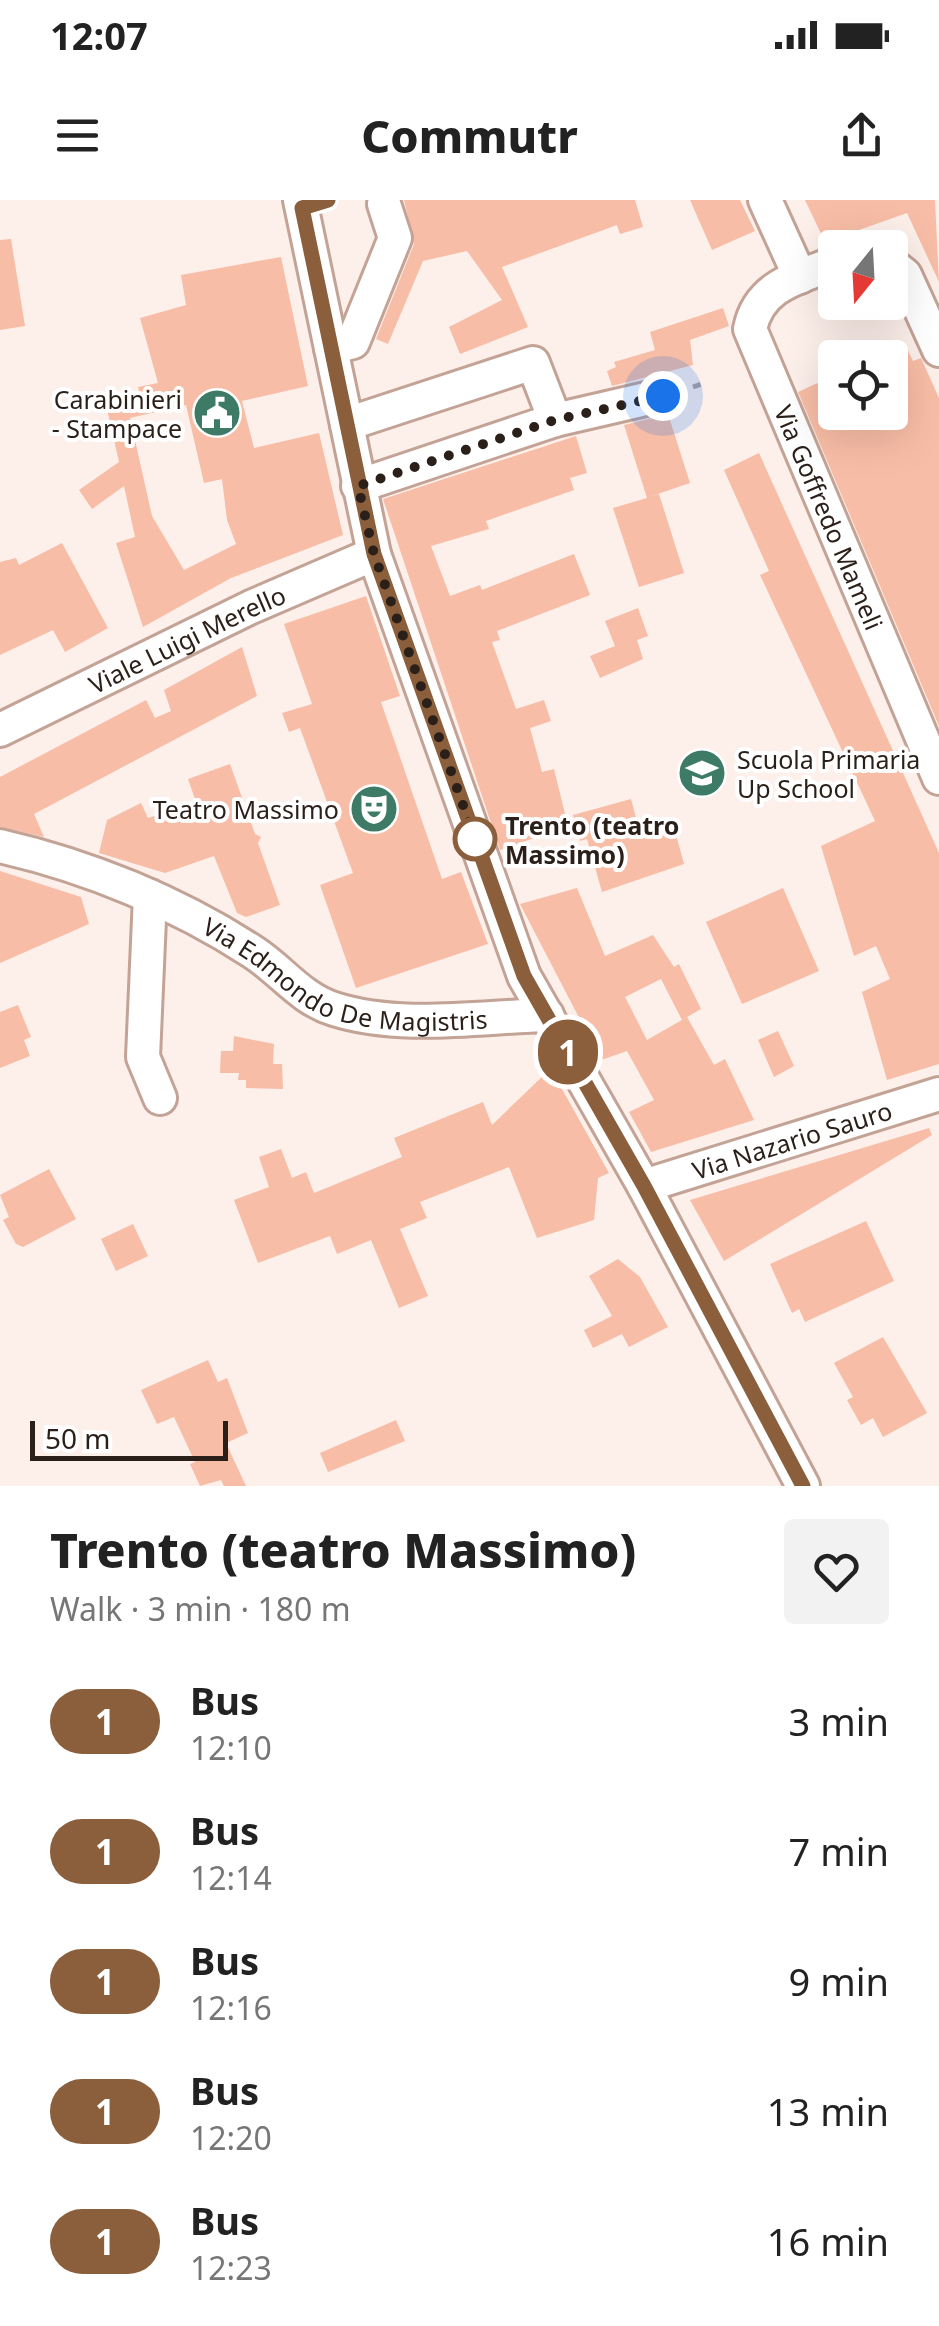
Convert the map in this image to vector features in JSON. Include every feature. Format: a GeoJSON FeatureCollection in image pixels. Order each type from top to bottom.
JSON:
{"type":"FeatureCollection","features":[{"type":"Feature","properties":{"kind":"street"},"geometry":{"type":"LineString","coordinates":[[765,200],[800,277]]}},
{"type":"Feature","properties":{"kind":"street"},"geometry":{"type":"LineString","coordinates":[[310,203],[331,348],[374,554],[524,976],[644,1186],[803,1486]]}},
{"type":"Feature","properties":{"kind":"street"},"geometry":{"type":"LineString","coordinates":[[331,348],[352,342],[396,238],[384,204]]}},
{"type":"Feature","properties":{"kind":"street","name":"Via Goffredo Mameli"},"geometry":{"type":"LineString","coordinates":[[818,270],[768,291],[754,308],[750,329],[939,778]]}},
{"type":"Feature","properties":{"kind":"street"},"geometry":{"type":"LineString","coordinates":[[908,282],[939,350]]}},
{"type":"Feature","properties":{"kind":"street"},"geometry":{"type":"LineString","coordinates":[[347,424],[534,363],[555,420]]}},
{"type":"Feature","properties":{"kind":"street"},"geometry":{"type":"LineString","coordinates":[[358,486],[555,420],[678,392]]}},
{"type":"Feature","properties":{"kind":"street","name":"Viale Luigi Merello"},"geometry":{"type":"LineString","coordinates":[[0,730],[251,607],[374,554]]}},
{"type":"Feature","properties":{"kind":"street","name":"Via Edmondo De Magistris"},"geometry":{"type":"LineString","coordinates":[[0,846],[150,896],[257,954],[306,996],[328,1008],[371,1020],[547,1015]]}},
{"type":"Feature","properties":{"kind":"street"},"geometry":{"type":"LineString","coordinates":[[150,896],[143,1057],[160,1098]]}},
{"type":"Feature","properties":{"kind":"street","name":"Via Nazario Sauro"},"geometry":{"type":"LineString","coordinates":[[644,1186],[939,1094]]}},
{"type":"Feature","properties":{"kind":"path"},"geometry":{"type":"LineString","coordinates":[[678,392],[708,382]]}},
{"type":"Feature","properties":{"kind":"building"},"geometry":{"type":"Polygon","coordinates":[[[404,200],[635,200],[643,227],[620,234],[617,225],[502,267],[528,327],[460,354],[449,327],[502,300],[467,251],[423,261],[388,344],[376,339],[414,244],[404,200]]]}},
{"type":"Feature","properties":{"kind":"building"},"geometry":{"type":"Polygon","coordinates":[[[690,200],[740,200],[755,231],[712,250],[690,200]]]}},
{"type":"Feature","properties":{"kind":"building"},"geometry":{"type":"Polygon","coordinates":[[[805,200],[935,200],[939,282],[907,213],[859,230],[819,230],[805,200]]]}},
{"type":"Feature","properties":{"kind":"building"},"geometry":{"type":"Polygon","coordinates":[[[11,239],[25,326],[0,330],[0,240],[11,239]]]}},
{"type":"Feature","properties":{"kind":"building"},"geometry":{"type":"Polygon","coordinates":[[[281,257],[308,386],[242,401],[254,448],[319,433],[343,535],[231,578],[143,627],[116,543],[135,537],[124,486],[92,509],[79,490],[119,462],[107,409],[118,407],[117,399],[140,395],[138,387],[158,383],[140,318],[186,305],[181,275],[281,257]],[[186,405],[130,418],[152,516],[184,570],[236,544],[227,520],[222,479],[204,483],[186,405]]]}},
{"type":"Feature","properties":{"kind":"building"},"geometry":{"type":"Polygon","coordinates":[[[723,308],[729,326],[690,340],[693,365],[612,386],[607,371],[616,367],[614,362],[655,350],[650,332],[723,308]]]}},
{"type":"Feature","properties":{"kind":"building"},"geometry":{"type":"Polygon","coordinates":[[[908,350],[913,361],[921,358],[939,398],[939,726],[798,392],[818,383],[818,430],[908,430],[908,350]]]}},
{"type":"Feature","properties":{"kind":"building"},"geometry":{"type":"Polygon","coordinates":[[[668,414],[690,483],[649,497],[659,494],[684,573],[639,587],[613,508],[647,498],[624,425],[668,414]]]}},
{"type":"Feature","properties":{"kind":"building"},"geometry":{"type":"Polygon","coordinates":[[[576,436],[587,473],[570,478],[574,490],[486,521],[489,529],[431,546],[450,596],[480,585],[482,590],[574,554],[590,595],[497,631],[500,640],[492,642],[516,709],[544,700],[551,721],[530,728],[542,772],[554,769],[568,826],[500,850],[383,499],[576,436]]]}},
{"type":"Feature","properties":{"kind":"building"},"geometry":{"type":"Polygon","coordinates":[[[759,453],[939,853],[939,1064],[887,1080],[862,992],[890,979],[876,946],[854,956],[821,846],[875,821],[760,575],[769,571],[724,470],[759,453]]]}},
{"type":"Feature","properties":{"kind":"building"},"geometry":{"type":"Polygon","coordinates":[[[62,543],[108,628],[65,652],[53,630],[0,655],[0,562],[16,558],[19,565],[62,543]]]}},
{"type":"Feature","properties":{"kind":"building","name":"Teatro Massimo"},"geometry":{"type":"Polygon","coordinates":[[[366,596],[400,696],[381,702],[442,879],[461,872],[488,944],[356,988],[320,885],[353,873],[300,728],[289,732],[282,713],[312,704],[284,624],[366,596]]]}},
{"type":"Feature","properties":{"kind":"building"},"geometry":{"type":"Polygon","coordinates":[[[638,608],[648,636],[637,640],[643,659],[600,678],[590,656],[615,646],[605,621],[638,608]]]}},
{"type":"Feature","properties":{"kind":"building"},"geometry":{"type":"Polygon","coordinates":[[[242,647],[257,696],[34,814],[44,837],[0,827],[0,777],[146,700],[155,718],[171,711],[164,690],[242,647]]]}},
{"type":"Feature","properties":{"kind":"building"},"geometry":{"type":"Polygon","coordinates":[[[230,764],[255,834],[261,837],[258,843],[280,905],[246,917],[237,913],[214,856],[165,873],[99,853],[107,820],[141,803],[148,818],[196,802],[188,779],[230,764]]]}},
{"type":"Feature","properties":{"kind":"building"},"geometry":{"type":"Polygon","coordinates":[[[631,799],[639,829],[672,820],[684,864],[602,892],[587,839],[580,841],[573,815],[631,799]]]}},
{"type":"Feature","properties":{"kind":"building"},"geometry":{"type":"Polygon","coordinates":[[[0,871],[81,897],[89,924],[0,963],[0,871]]]}},
{"type":"Feature","properties":{"kind":"building"},"geometry":{"type":"Polygon","coordinates":[[[577,888],[605,956],[653,935],[674,967],[679,964],[701,1009],[687,1017],[714,1065],[725,1059],[754,1120],[651,1152],[629,1112],[654,1100],[627,1051],[601,1060],[520,904],[577,888]],[[661,979],[625,997],[647,1040],[682,1020],[661,979]]]}},
{"type":"Feature","properties":{"kind":"building"},"geometry":{"type":"Polygon","coordinates":[[[783,888],[819,971],[742,1004],[706,922],[783,888]]]}},
{"type":"Feature","properties":{"kind":"building"},"geometry":{"type":"Polygon","coordinates":[[[18,1005],[31,1037],[24,1040],[30,1056],[0,1068],[0,1012],[18,1005]]]}},
{"type":"Feature","properties":{"kind":"building"},"geometry":{"type":"Polygon","coordinates":[[[778,1031],[794,1066],[774,1077],[758,1040],[778,1031]]]}},
{"type":"Feature","properties":{"kind":"building"},"geometry":{"type":"Polygon","coordinates":[[[234,1036],[274,1044],[273,1064],[282,1064],[283,1089],[246,1088],[246,1080],[238,1080],[239,1073],[220,1073],[221,1051],[233,1051],[234,1036]]]}},
{"type":"Feature","properties":{"kind":"building"},"geometry":{"type":"Polygon","coordinates":[[[547,1072],[557,1080],[609,1173],[598,1178],[594,1220],[537,1238],[509,1167],[420,1202],[427,1218],[400,1229],[428,1296],[399,1308],[371,1240],[337,1254],[330,1236],[258,1263],[234,1200],[269,1187],[259,1157],[281,1149],[292,1178],[306,1172],[314,1193],[402,1157],[394,1138],[483,1102],[492,1125],[547,1072]]]}},
{"type":"Feature","properties":{"kind":"building"},"geometry":{"type":"Polygon","coordinates":[[[929,1128],[932,1135],[724,1261],[690,1200],[929,1128]]]}},
{"type":"Feature","properties":{"kind":"building"},"geometry":{"type":"Polygon","coordinates":[[[49,1169],[76,1219],[23,1247],[16,1244],[3,1220],[9,1217],[0,1195],[49,1169]]]}},
{"type":"Feature","properties":{"kind":"building"},"geometry":{"type":"Polygon","coordinates":[[[866,1221],[894,1281],[805,1322],[799,1309],[792,1313],[770,1264],[866,1221]]]}},
{"type":"Feature","properties":{"kind":"building"},"geometry":{"type":"Polygon","coordinates":[[[133,1224],[148,1256],[116,1271],[101,1239],[133,1224]]]}},
{"type":"Feature","properties":{"kind":"building"},"geometry":{"type":"Polygon","coordinates":[[[618,1259],[640,1277],[668,1327],[629,1347],[622,1334],[593,1348],[584,1330],[612,1316],[589,1276],[618,1259]]]}},
{"type":"Feature","properties":{"kind":"building"},"geometry":{"type":"Polygon","coordinates":[[[883,1337],[927,1413],[883,1437],[873,1418],[861,1425],[847,1400],[853,1397],[834,1363],[883,1337]]]}},
{"type":"Feature","properties":{"kind":"building"},"geometry":{"type":"Polygon","coordinates":[[[208,1360],[218,1382],[227,1378],[248,1433],[226,1443],[246,1486],[224,1486],[221,1480],[200,1486],[190,1464],[195,1462],[174,1417],[157,1424],[141,1390],[208,1360]]]}},
{"type":"Feature","properties":{"kind":"building"},"geometry":{"type":"Polygon","coordinates":[[[396,1420],[405,1441],[328,1472],[320,1453],[396,1420]]]}},
{"type":"Feature","properties":{"kind":"bus line","name":"1"},"geometry":{"type":"LineString","coordinates":[[328,200],[302,208],[374,554],[524,976],[644,1186],[803,1486]]}},
{"type":"Feature","properties":{"kind":"place","name":"Carabinieri - Stampace"},"geometry":{"type":"Point","coordinates":[217,413]}},
{"type":"Feature","properties":{"kind":"place","name":"Scuola Primaria Up School"},"geometry":{"type":"Point","coordinates":[702,773]}},
{"type":"Feature","properties":{"kind":"place","name":"Teatro Massimo"},"geometry":{"type":"Point","coordinates":[374,809]}},
{"type":"Feature","properties":{"kind":"place","name":"Trento (teatro Massimo)"},"geometry":{"type":"Point","coordinates":[475,839]}},
{"type":"Feature","properties":{"kind":"route"},"geometry":{"type":"LineString","coordinates":[[475,839],[374,554],[358,486],[555,420],[663,396]]}}]}
